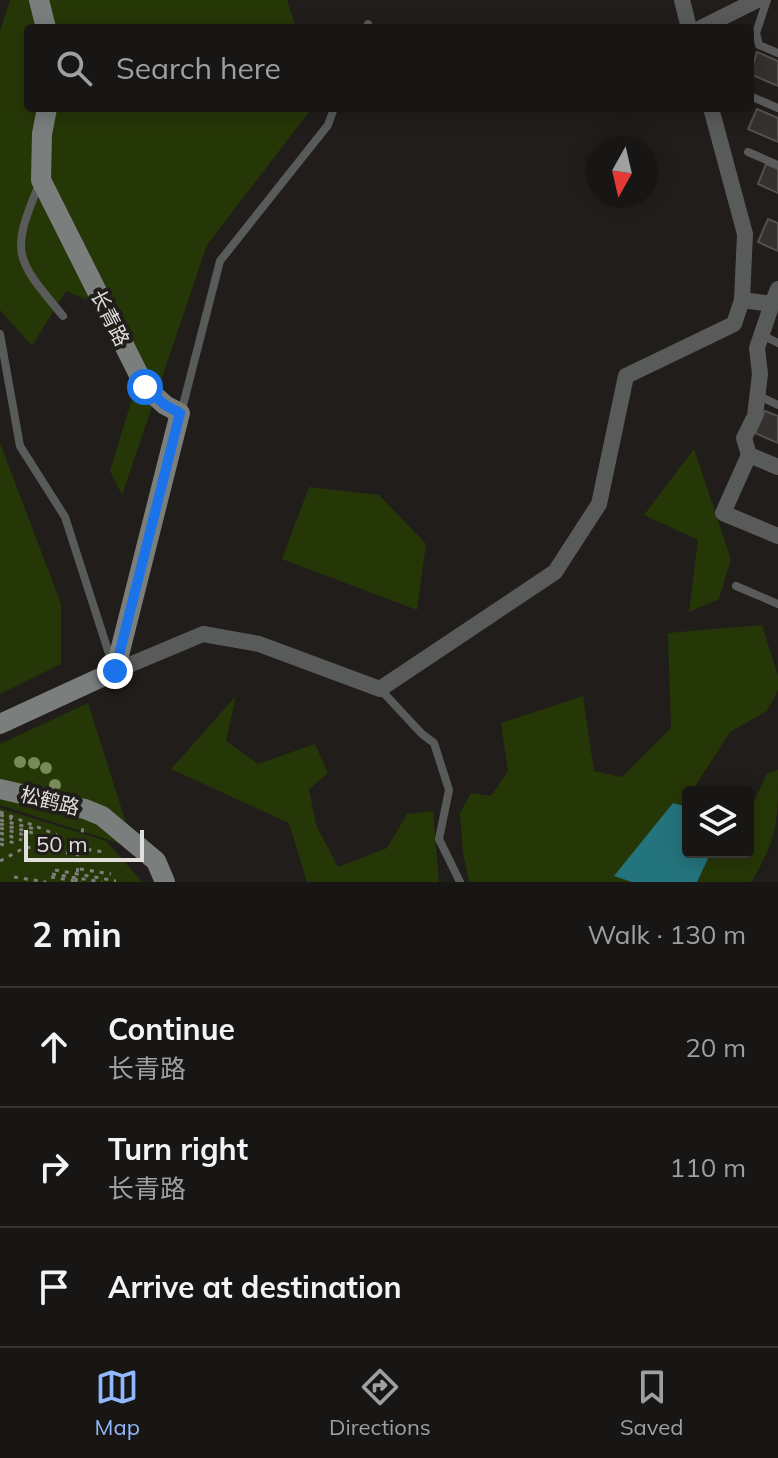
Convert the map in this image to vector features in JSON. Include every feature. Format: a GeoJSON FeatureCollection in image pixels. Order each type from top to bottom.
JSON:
{"type":"FeatureCollection","features":[{"type":"Feature","properties":{"kind":"street"},"geometry":{"type":"LineString","coordinates":[[39,0],[45,24]]}},
{"type":"Feature","properties":{"kind":"street"},"geometry":{"type":"LineString","coordinates":[[682,0],[688,24]]}},
{"type":"Feature","properties":{"kind":"street"},"geometry":{"type":"LineString","coordinates":[[709,24],[757,0]]}},
{"type":"Feature","properties":{"kind":"street","name":"长青路"},"geometry":{"type":"LineString","coordinates":[[46,112],[42,134],[41,180],[145,387],[165,405],[180,413]]}},
{"type":"Feature","properties":{"kind":"street"},"geometry":{"type":"LineString","coordinates":[[0,724],[203,634],[259,644],[380,689],[555,572],[599,504],[626,376],[734,324],[742,300],[745,234],[712,112]]}},
{"type":"Feature","properties":{"kind":"street"},"geometry":{"type":"LineString","coordinates":[[742,300],[775,297],[757,348],[760,374],[755,416],[744,438],[749,455],[723,513],[778,536]]}},
{"type":"Feature","properties":{"kind":"street"},"geometry":{"type":"LineString","coordinates":[[115,671],[180,413]]}},
{"type":"Feature","properties":{"kind":"street"},"geometry":{"type":"LineString","coordinates":[[749,455],[778,467]]}},
{"type":"Feature","properties":{"kind":"street","name":"松鹤路"},"geometry":{"type":"LineString","coordinates":[[0,789],[85,809],[102,816],[156,861],[165,882]]}},
{"type":"Feature","properties":{"kind":"lane"},"geometry":{"type":"LineString","coordinates":[[767,0],[756,33],[759,45],[778,53]]}},
{"type":"Feature","properties":{"kind":"lane"},"geometry":{"type":"LineString","coordinates":[[754,98],[778,108]]}},
{"type":"Feature","properties":{"kind":"lane"},"geometry":{"type":"LineString","coordinates":[[180,413],[220,261],[328,125],[333,112]]}},
{"type":"Feature","properties":{"kind":"lane"},"geometry":{"type":"LineString","coordinates":[[748,152],[778,165]]}},
{"type":"Feature","properties":{"kind":"lane"},"geometry":{"type":"LineString","coordinates":[[41,180],[22,224],[19,253],[32,278],[63,316]]}},
{"type":"Feature","properties":{"kind":"lane"},"geometry":{"type":"LineString","coordinates":[[0,334],[20,446],[65,517],[115,671]]}},
{"type":"Feature","properties":{"kind":"lane"},"geometry":{"type":"LineString","coordinates":[[762,335],[778,343]]}},
{"type":"Feature","properties":{"kind":"lane"},"geometry":{"type":"LineString","coordinates":[[757,395],[778,405]]}},
{"type":"Feature","properties":{"kind":"lane"},"geometry":{"type":"LineString","coordinates":[[736,586],[778,604]]}},
{"type":"Feature","properties":{"kind":"lane"},"geometry":{"type":"LineString","coordinates":[[380,689],[434,743],[449,790],[439,839],[460,882]]}},
{"type":"Feature","properties":{"kind":"path"},"geometry":{"type":"LineString","coordinates":[[78,877],[85,809]]}},
{"type":"Feature","properties":{"kind":"path"},"geometry":{"type":"LineString","coordinates":[[0,831],[28,823],[57,835]]}},
{"type":"Feature","properties":{"kind":"path"},"geometry":{"type":"LineString","coordinates":[[0,831],[34,831]]}},
{"type":"Feature","properties":{"kind":"path"},"geometry":{"type":"LineString","coordinates":[[0,831],[28,836]]}},
{"type":"Feature","properties":{"kind":"path"},"geometry":{"type":"LineString","coordinates":[[0,831],[22,840]]}},
{"type":"Feature","properties":{"kind":"path"},"geometry":{"type":"LineString","coordinates":[[0,831],[15,843]]}},
{"type":"Feature","properties":{"kind":"path"},"geometry":{"type":"LineString","coordinates":[[0,831],[8,846]]}},
{"type":"Feature","properties":{"kind":"path"},"geometry":{"type":"LineString","coordinates":[[38,842],[104,852]]}},
{"type":"Feature","properties":{"kind":"path"},"geometry":{"type":"LineString","coordinates":[[0,861],[26,847],[79,855]]}},
{"type":"Feature","properties":{"kind":"path"},"geometry":{"type":"LineString","coordinates":[[102,882],[53,874],[116,881]]}},
{"type":"Feature","properties":{"kind":"path"},"geometry":{"type":"LineString","coordinates":[[78,877],[111,874]]}},
{"type":"Feature","properties":{"kind":"path"},"geometry":{"type":"LineString","coordinates":[[14,877],[46,882]]}},
{"type":"Feature","properties":{"kind":"green space"},"geometry":{"type":"Polygon","coordinates":[[[10,0],[287,0],[295,24],[24,24],[24,112],[309,112],[207,245],[122,495],[110,471],[139,376],[112,311],[66,291],[32,346],[0,310],[0,31],[10,0]]]}},
{"type":"Feature","properties":{"kind":"green space"},"geometry":{"type":"Polygon","coordinates":[[[0,443],[61,604],[61,664],[0,694],[0,443]]]}},
{"type":"Feature","properties":{"kind":"green space"},"geometry":{"type":"Polygon","coordinates":[[[694,449],[731,559],[719,599],[689,612],[698,540],[644,515],[694,449]]]}},
{"type":"Feature","properties":{"kind":"green space"},"geometry":{"type":"Polygon","coordinates":[[[309,487],[379,495],[426,544],[417,610],[282,559],[309,487]]]}},
{"type":"Feature","properties":{"kind":"green space"},"geometry":{"type":"Polygon","coordinates":[[[762,625],[778,676],[778,690],[767,711],[730,732],[695,786],[682,786],[682,858],[754,858],[754,801],[767,774],[778,770],[775,829],[767,853],[751,882],[469,882],[460,813],[471,793],[491,796],[508,771],[501,723],[583,696],[594,771],[622,777],[671,728],[668,633],[762,625]]]}},
{"type":"Feature","properties":{"kind":"green space"},"geometry":{"type":"Polygon","coordinates":[[[236,696],[226,741],[258,764],[315,744],[328,773],[309,789],[316,825],[338,867],[387,848],[407,814],[433,811],[439,882],[307,882],[289,823],[171,769],[236,696]]]}},
{"type":"Feature","properties":{"kind":"green space"},"geometry":{"type":"Polygon","coordinates":[[[88,703],[134,848],[0,805],[0,744],[88,703]]]}},
{"type":"Feature","properties":{"kind":"green space"},"geometry":{"type":"Polygon","coordinates":[[[0,808],[106,841],[142,882],[0,882],[0,808]]]}},
{"type":"Feature","properties":{"kind":"water"},"geometry":{"type":"Polygon","coordinates":[[[673,803],[682,805],[682,858],[708,858],[697,882],[632,882],[614,876],[673,803]]]}},
{"type":"Feature","properties":{"kind":"building"},"geometry":{"type":"Polygon","coordinates":[[[757,52],[778,61],[778,86],[754,76],[757,52]]]}},
{"type":"Feature","properties":{"kind":"building"},"geometry":{"type":"Polygon","coordinates":[[[757,109],[778,118],[778,142],[748,129],[757,109]]]}},
{"type":"Feature","properties":{"kind":"building"},"geometry":{"type":"Polygon","coordinates":[[[766,164],[778,169],[778,193],[758,184],[766,164]]]}},
{"type":"Feature","properties":{"kind":"building"},"geometry":{"type":"Polygon","coordinates":[[[768,219],[778,223],[778,251],[758,242],[768,219]]]}},
{"type":"Feature","properties":{"kind":"building"},"geometry":{"type":"Polygon","coordinates":[[[765,411],[778,416],[778,443],[755,433],[765,411]]]}},
{"type":"Feature","properties":{"kind":"route"},"geometry":{"type":"LineString","coordinates":[[115,671],[180,413],[165,405],[145,387]]}}]}
